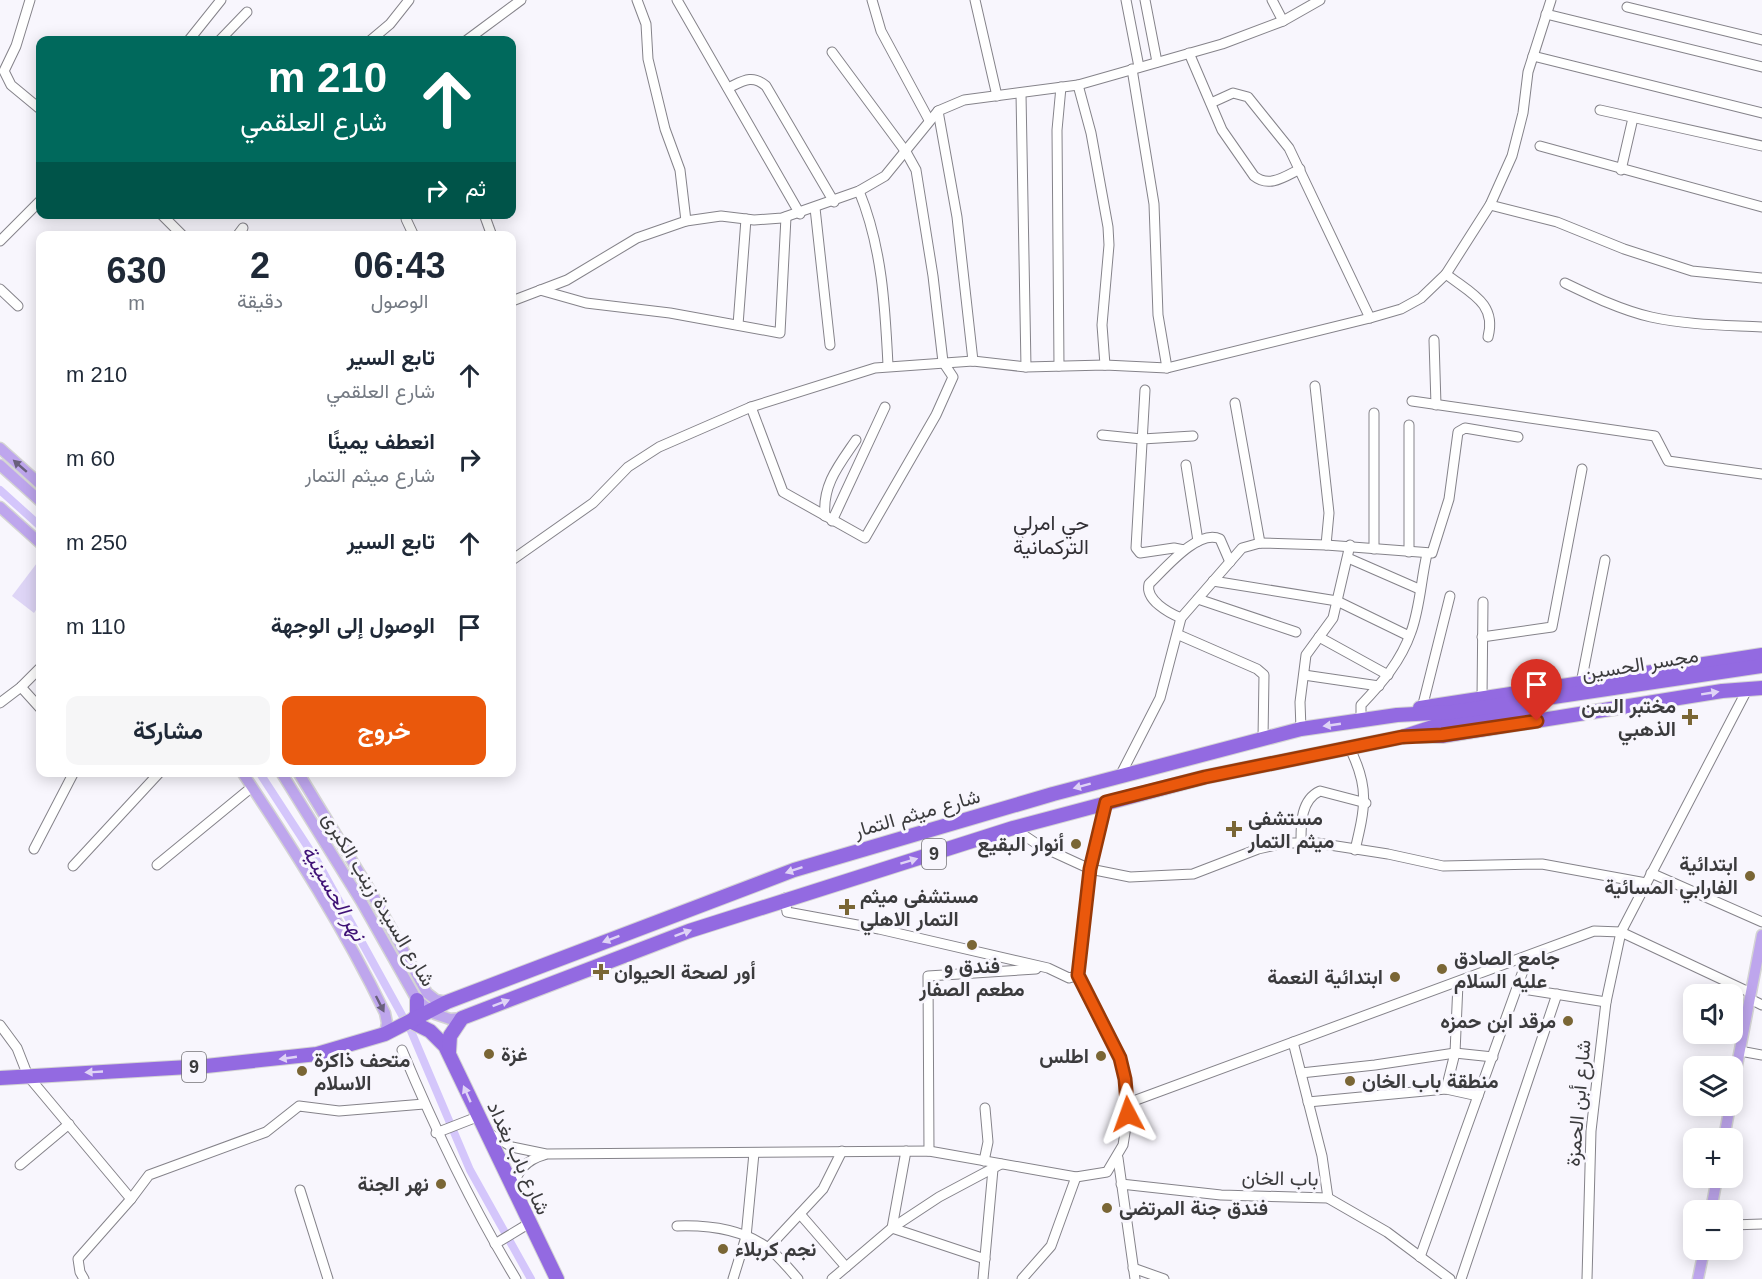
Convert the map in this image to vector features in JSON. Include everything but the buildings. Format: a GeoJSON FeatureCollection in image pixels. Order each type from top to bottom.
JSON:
{"type":"FeatureCollection","features":[{"type":"Feature","properties":{"kind":"highway"},"geometry":{"type":"LineString","coordinates":[[1397,715],[1422,708],[1482,698],[1760,657]]}},
{"type":"Feature","properties":{"kind":"highway","name":"مجسر الحسين"},"geometry":{"type":"LineString","coordinates":[[1453,718],[1760,657]]}},
{"type":"Feature","properties":{"kind":"highway","name":"مجسر الحسين"},"geometry":{"type":"LineString","coordinates":[[1453,718],[1762,674]]}},
{"type":"Feature","properties":{"kind":"highway"},"geometry":{"type":"LineString","coordinates":[[1402,737],[1453,734],[1755,688]]}},
{"type":"Feature","properties":{"kind":"highway","name":"شارع ميثم التمار"},"geometry":{"type":"LineString","coordinates":[[411,1022],[447,1002],[732,892],[860,850],[1191,757],[1300,729],[1397,715],[1453,718]]}},
{"type":"Feature","properties":{"kind":"highway","name":"9"},"geometry":{"type":"LineString","coordinates":[[462,1018],[678,935],[784,898],[1013,828],[1197,778],[1402,737],[1453,718]]}},
{"type":"Feature","properties":{"kind":"highway"},"geometry":{"type":"LineString","coordinates":[[1191,757],[1185,767],[1191,777],[1197,778]]}},
{"type":"Feature","properties":{"kind":"highway"},"geometry":{"type":"LineString","coordinates":[[1164,765],[1170,772],[1167,786]]}},
{"type":"Feature","properties":{"kind":"highway"},"geometry":{"type":"LineString","coordinates":[[860,850],[853,856],[852,866],[859,873],[869,873]]}},
{"type":"Feature","properties":{"kind":"highway"},"geometry":{"type":"LineString","coordinates":[[823,861],[831,864],[835,870],[835,878],[831,885]]}},
{"type":"Feature","properties":{"kind":"highway"},"geometry":{"type":"LineString","coordinates":[[422,996],[417,1014],[411,1022],[436,1035],[449,1052]]}},
{"type":"Feature","properties":{"kind":"highway"},"geometry":{"type":"LineString","coordinates":[[449,1052],[450,1036],[462,1018]]}},
{"type":"Feature","properties":{"kind":"highway","name":"9"},"geometry":{"type":"LineString","coordinates":[[0,1078],[247,1063],[317,1054],[386,1034],[411,1022]]}},
{"type":"Feature","properties":{"kind":"highway","name":"شارع باب بغداد"},"geometry":{"type":"LineString","coordinates":[[449,1052],[476,1122],[513,1191],[523,1227],[557,1279]]}},
{"type":"Feature","properties":{"kind":"main road"},"geometry":{"type":"LineString","coordinates":[[0,448],[36,480]]}},
{"type":"Feature","properties":{"kind":"main road"},"geometry":{"type":"LineString","coordinates":[[0,465],[36,497]]}},
{"type":"Feature","properties":{"kind":"main road"},"geometry":{"type":"LineString","coordinates":[[2,512],[36,540]]}},
{"type":"Feature","properties":{"kind":"main road"},"geometry":{"type":"LineString","coordinates":[[245,777],[308,872],[365,975],[385,1013],[386,1034]]}},
{"type":"Feature","properties":{"kind":"main road","name":"شارع السيدة زينب الكبرى"},"geometry":{"type":"LineString","coordinates":[[285,777],[422,996],[447,1002]]}},
{"type":"Feature","properties":{"kind":"main road","name":"شارع السيدة زينب الكبرى"},"geometry":{"type":"LineString","coordinates":[[300,777],[371,892],[429,1011],[450,1019],[462,1018]]}},
{"type":"Feature","properties":{"kind":"main road"},"geometry":{"type":"LineString","coordinates":[[1739,1056],[1762,935]]}},
{"type":"Feature","properties":{"kind":"main road"},"geometry":{"type":"LineString","coordinates":[[1698,1279],[1702,1260]]}},
{"type":"Feature","properties":{"kind":"street"},"geometry":{"type":"LineString","coordinates":[[30,0],[24,13],[16,46],[4,70],[11,85],[36,106]]}},
{"type":"Feature","properties":{"kind":"street"},"geometry":{"type":"LineString","coordinates":[[192,36],[221,0]]}},
{"type":"Feature","properties":{"kind":"street"},"geometry":{"type":"LineString","coordinates":[[376,36],[390,24],[410,0]]}},
{"type":"Feature","properties":{"kind":"street"},"geometry":{"type":"LineString","coordinates":[[472,36],[521,0]]}},
{"type":"Feature","properties":{"kind":"street"},"geometry":{"type":"LineString","coordinates":[[637,0],[646,24],[648,59],[665,129],[682,178],[686,221]]}},
{"type":"Feature","properties":{"kind":"street"},"geometry":{"type":"LineString","coordinates":[[677,0],[800,214]]}},
{"type":"Feature","properties":{"kind":"street"},"geometry":{"type":"LineString","coordinates":[[872,0],[881,31],[929,120]]}},
{"type":"Feature","properties":{"kind":"street"},"geometry":{"type":"LineString","coordinates":[[975,0],[997,96]]}},
{"type":"Feature","properties":{"kind":"street"},"geometry":{"type":"LineString","coordinates":[[1126,0],[1154,204],[1158,315],[1167,368]]}},
{"type":"Feature","properties":{"kind":"street"},"geometry":{"type":"LineString","coordinates":[[1145,0],[1157,62]]}},
{"type":"Feature","properties":{"kind":"street"},"geometry":{"type":"LineString","coordinates":[[1272,0],[1283,21]]}},
{"type":"Feature","properties":{"kind":"street"},"geometry":{"type":"LineString","coordinates":[[516,299],[567,280],[637,238],[686,221],[721,216],[746,219],[786,217],[800,214],[860,191],[885,176],[938,111],[963,100],[1021,94],[1078,84],[1136,68],[1189,53],[1283,21],[1320,0]]}},
{"type":"Feature","properties":{"kind":"street"},"geometry":{"type":"LineString","coordinates":[[516,557],[593,503],[628,467],[659,447],[751,407],[888,365],[973,361],[1026,367],[1105,365],[1167,368],[1401,309],[1421,298],[1446,274],[1490,205],[1512,156],[1533,56],[1551,0]]}},
{"type":"Feature","properties":{"kind":"street"},"geometry":{"type":"LineString","coordinates":[[1627,7],[1762,40]]}},
{"type":"Feature","properties":{"kind":"street"},"geometry":{"type":"LineString","coordinates":[[224,36],[247,12]]}},
{"type":"Feature","properties":{"kind":"street"},"geometry":{"type":"LineString","coordinates":[[1546,14],[1762,67]]}},
{"type":"Feature","properties":{"kind":"street"},"geometry":{"type":"LineString","coordinates":[[751,407],[783,492],[865,538],[936,415],[952,378],[943,362],[933,276],[916,170],[906,152],[832,52]]}},
{"type":"Feature","properties":{"kind":"street"},"geometry":{"type":"LineString","coordinates":[[1189,53],[1222,130],[1254,176],[1261,181],[1271,182],[1300,170]]}},
{"type":"Feature","properties":{"kind":"street"},"geometry":{"type":"LineString","coordinates":[[1533,56],[1762,113]]}},
{"type":"Feature","properties":{"kind":"street"},"geometry":{"type":"LineString","coordinates":[[728,88],[749,78],[759,80],[766,86],[834,201]]}},
{"type":"Feature","properties":{"kind":"street"},"geometry":{"type":"LineString","coordinates":[[1078,84],[1091,133],[1108,227],[1109,245],[1102,325],[1105,365]]}},
{"type":"Feature","properties":{"kind":"street"},"geometry":{"type":"LineString","coordinates":[[1059,366],[1057,130],[1061,87]]}},
{"type":"Feature","properties":{"kind":"street"},"geometry":{"type":"LineString","coordinates":[[1211,103],[1233,93],[1248,97],[1289,148],[1370,318]]}},
{"type":"Feature","properties":{"kind":"street"},"geometry":{"type":"LineString","coordinates":[[1021,94],[1026,367]]}},
{"type":"Feature","properties":{"kind":"street"},"geometry":{"type":"LineString","coordinates":[[1600,110],[1762,146]]}},
{"type":"Feature","properties":{"kind":"street"},"geometry":{"type":"LineString","coordinates":[[938,111],[957,217],[973,361]]}},
{"type":"Feature","properties":{"kind":"street"},"geometry":{"type":"LineString","coordinates":[[1621,170],[1634,118]]}},
{"type":"Feature","properties":{"kind":"street"},"geometry":{"type":"LineString","coordinates":[[1540,146],[1762,207]]}},
{"type":"Feature","properties":{"kind":"street"},"geometry":{"type":"LineString","coordinates":[[860,191],[871,220],[878,254],[888,365]]}},
{"type":"Feature","properties":{"kind":"street"},"geometry":{"type":"LineString","coordinates":[[0,241],[36,205]]}},
{"type":"Feature","properties":{"kind":"street"},"geometry":{"type":"LineString","coordinates":[[1490,205],[1557,222],[1624,249],[1692,271],[1762,278]]}},
{"type":"Feature","properties":{"kind":"street"},"geometry":{"type":"LineString","coordinates":[[814,208],[830,345]]}},
{"type":"Feature","properties":{"kind":"street"},"geometry":{"type":"LineString","coordinates":[[540,290],[586,303],[670,313],[780,333],[786,217]]}},
{"type":"Feature","properties":{"kind":"street"},"geometry":{"type":"LineString","coordinates":[[166,219],[178,231]]}},
{"type":"Feature","properties":{"kind":"street"},"geometry":{"type":"LineString","coordinates":[[406,219],[412,231]]}},
{"type":"Feature","properties":{"kind":"street"},"geometry":{"type":"LineString","coordinates":[[738,326],[746,219]]}},
{"type":"Feature","properties":{"kind":"street"},"geometry":{"type":"LineString","coordinates":[[1446,274],[1487,306],[1491,325],[1488,337]]}},
{"type":"Feature","properties":{"kind":"street"},"geometry":{"type":"LineString","coordinates":[[1564,284],[1614,305],[1651,317],[1762,327]]}},
{"type":"Feature","properties":{"kind":"street"},"geometry":{"type":"LineString","coordinates":[[0,289],[18,306]]}},
{"type":"Feature","properties":{"kind":"street"},"geometry":{"type":"LineString","coordinates":[[1434,340],[1436,405]]}},
{"type":"Feature","properties":{"kind":"street"},"geometry":{"type":"LineString","coordinates":[[1315,386],[1329,513],[1326,545]]}},
{"type":"Feature","properties":{"kind":"street"},"geometry":{"type":"LineString","coordinates":[[1145,390],[1137,552],[1174,548],[1184,550]]}},
{"type":"Feature","properties":{"kind":"street"},"geometry":{"type":"LineString","coordinates":[[1412,401],[1655,436],[1668,461],[1762,474]]}},
{"type":"Feature","properties":{"kind":"street"},"geometry":{"type":"LineString","coordinates":[[1235,403],[1260,543]]}},
{"type":"Feature","properties":{"kind":"street"},"geometry":{"type":"LineString","coordinates":[[828,518],[885,407]]}},
{"type":"Feature","properties":{"kind":"street"},"geometry":{"type":"LineString","coordinates":[[1374,413],[1374,549]]}},
{"type":"Feature","properties":{"kind":"street"},"geometry":{"type":"LineString","coordinates":[[1409,425],[1409,552]]}},
{"type":"Feature","properties":{"kind":"street"},"geometry":{"type":"LineString","coordinates":[[1120,777],[1160,698],[1179,635],[1181,618],[1242,548],[1260,543],[1350,545],[1432,553],[1449,499],[1460,429],[1518,437]]}},
{"type":"Feature","properties":{"kind":"street"},"geometry":{"type":"LineString","coordinates":[[1102,435],[1142,439],[1193,436]]}},
{"type":"Feature","properties":{"kind":"street"},"geometry":{"type":"LineString","coordinates":[[828,518],[825,490],[856,440]]}},
{"type":"Feature","properties":{"kind":"street"},"geometry":{"type":"LineString","coordinates":[[1186,465],[1198,541]]}},
{"type":"Feature","properties":{"kind":"street"},"geometry":{"type":"LineString","coordinates":[[1482,637],[1552,627],[1581,469]]}},
{"type":"Feature","properties":{"kind":"street"},"geometry":{"type":"LineString","coordinates":[[1181,618],[1157,603],[1147,589],[1184,550],[1210,537],[1220,539],[1230,562]]}},
{"type":"Feature","properties":{"kind":"street"},"geometry":{"type":"LineString","coordinates":[[1300,729],[1306,655],[1333,618],[1350,545]]}},
{"type":"Feature","properties":{"kind":"street"},"geometry":{"type":"LineString","coordinates":[[1361,720],[1361,705],[1388,675],[1409,636],[1427,554]]}},
{"type":"Feature","properties":{"kind":"street"},"geometry":{"type":"LineString","coordinates":[[1348,558],[1419,589]]}},
{"type":"Feature","properties":{"kind":"street"},"geometry":{"type":"LineString","coordinates":[[1581,683],[1605,560]]}},
{"type":"Feature","properties":{"kind":"street"},"geometry":{"type":"LineString","coordinates":[[1214,581],[1337,601],[1409,636]]}},
{"type":"Feature","properties":{"kind":"street"},"geometry":{"type":"LineString","coordinates":[[1422,708],[1450,596]]}},
{"type":"Feature","properties":{"kind":"street"},"geometry":{"type":"LineString","coordinates":[[1198,599],[1296,632]]}},
{"type":"Feature","properties":{"kind":"street"},"geometry":{"type":"LineString","coordinates":[[1482,698],[1483,602]]}},
{"type":"Feature","properties":{"kind":"street"},"geometry":{"type":"LineString","coordinates":[[1179,635],[1257,669],[1264,675],[1263,738]]}},
{"type":"Feature","properties":{"kind":"street"},"geometry":{"type":"LineString","coordinates":[[1319,638],[1388,675]]}},
{"type":"Feature","properties":{"kind":"street"},"geometry":{"type":"LineString","coordinates":[[0,703],[36,672]]}},
{"type":"Feature","properties":{"kind":"street"},"geometry":{"type":"LineString","coordinates":[[1304,675],[1380,686]]}},
{"type":"Feature","properties":{"kind":"street"},"geometry":{"type":"LineString","coordinates":[[21,687],[36,704]]}},
{"type":"Feature","properties":{"kind":"street","name":"شارع أبن الحمزة"},"geometry":{"type":"LineString","coordinates":[[1587,1279],[1591,1131],[1606,1002],[1621,933],[1651,873],[1755,688]]}},
{"type":"Feature","properties":{"kind":"street"},"geometry":{"type":"LineString","coordinates":[[1349,747],[1364,781],[1366,803],[1355,850]]}},
{"type":"Feature","properties":{"kind":"street"},"geometry":{"type":"LineString","coordinates":[[34,849],[71,777]]}},
{"type":"Feature","properties":{"kind":"street"},"geometry":{"type":"LineString","coordinates":[[73,866],[155,777]]}},
{"type":"Feature","properties":{"kind":"street"},"geometry":{"type":"LineString","coordinates":[[157,865],[252,787]]}},
{"type":"Feature","properties":{"kind":"street"},"geometry":{"type":"LineString","coordinates":[[1301,843],[1302,815],[1315,794],[1320,791],[1366,803]]}},
{"type":"Feature","properties":{"kind":"street"},"geometry":{"type":"LineString","coordinates":[[441,1131],[476,1122],[512,1147],[546,1154],[929,1151],[984,1161],[997,1167],[1076,1178],[1107,1172],[1118,1158],[1123,1145],[1128,1103],[1120,1058],[1078,975],[1090,869],[1106,802]]}},
{"type":"Feature","properties":{"kind":"street"},"geometry":{"type":"LineString","coordinates":[[1013,828],[1040,846],[1090,869],[1130,877],[1193,874],[1258,849],[1284,843],[1317,843],[1443,866],[1542,864],[1646,883]]}},
{"type":"Feature","properties":{"kind":"street"},"geometry":{"type":"LineString","coordinates":[[1651,873],[1762,922]]}},
{"type":"Feature","properties":{"kind":"street"},"geometry":{"type":"LineString","coordinates":[[784,898],[787,912],[879,929],[1048,968],[1069,978],[1078,975]]}},
{"type":"Feature","properties":{"kind":"street"},"geometry":{"type":"LineString","coordinates":[[1128,1103],[1528,957],[1580,934],[1594,931],[1621,933],[1750,996],[1762,1005]]}},
{"type":"Feature","properties":{"kind":"street"},"geometry":{"type":"LineString","coordinates":[[1420,1257],[1528,957]]}},
{"type":"Feature","properties":{"kind":"street"},"geometry":{"type":"LineString","coordinates":[[929,1151],[928,976],[1048,968]]}},
{"type":"Feature","properties":{"kind":"street"},"geometry":{"type":"LineString","coordinates":[[1446,1089],[1455,1053],[1458,983]]}},
{"type":"Feature","properties":{"kind":"street"},"geometry":{"type":"LineString","coordinates":[[1517,988],[1606,1002]]}},
{"type":"Feature","properties":{"kind":"street"},"geometry":{"type":"LineString","coordinates":[[1461,1279],[1557,994]]}},
{"type":"Feature","properties":{"kind":"street"},"geometry":{"type":"LineString","coordinates":[[0,1025],[17,1048],[28,1076],[131,1199]]}},
{"type":"Feature","properties":{"kind":"street"},"geometry":{"type":"LineString","coordinates":[[1293,1042],[1328,1198]]}},
{"type":"Feature","properties":{"kind":"street"},"geometry":{"type":"LineString","coordinates":[[402,1050],[424,1104],[441,1131],[499,1241],[516,1279]]}},
{"type":"Feature","properties":{"kind":"street"},"geometry":{"type":"LineString","coordinates":[[1740,1051],[1762,1055]]}},
{"type":"Feature","properties":{"kind":"street"},"geometry":{"type":"LineString","coordinates":[[1300,1073],[1455,1053],[1493,1057]]}},
{"type":"Feature","properties":{"kind":"street"},"geometry":{"type":"LineString","coordinates":[[1308,1102],[1446,1089],[1478,1096]]}},
{"type":"Feature","properties":{"kind":"street"},"geometry":{"type":"LineString","coordinates":[[84,1279],[78,1259],[149,1175],[266,1132],[299,1106],[339,1111],[424,1104]]}},
{"type":"Feature","properties":{"kind":"street"},"geometry":{"type":"LineString","coordinates":[[984,1161],[988,1142],[985,1108]]}},
{"type":"Feature","properties":{"kind":"street"},"geometry":{"type":"LineString","coordinates":[[20,1166],[69,1124]]}},
{"type":"Feature","properties":{"kind":"street"},"geometry":{"type":"LineString","coordinates":[[768,1248],[823,1190],[842,1151]]}},
{"type":"Feature","properties":{"kind":"street"},"geometry":{"type":"LineString","coordinates":[[892,1228],[906,1151]]}},
{"type":"Feature","properties":{"kind":"street"},"geometry":{"type":"LineString","coordinates":[[733,1279],[746,1237],[754,1153]]}},
{"type":"Feature","properties":{"kind":"street"},"geometry":{"type":"LineString","coordinates":[[513,1191],[519,1171],[526,1163],[546,1154]]}},
{"type":"Feature","properties":{"kind":"street"},"geometry":{"type":"LineString","coordinates":[[1118,1158],[1135,1279]]}},
{"type":"Feature","properties":{"kind":"street"},"geometry":{"type":"LineString","coordinates":[[832,1279],[892,1228],[939,1197],[997,1167]]}},
{"type":"Feature","properties":{"kind":"street"},"geometry":{"type":"LineString","coordinates":[[983,1279],[997,1167]]}},
{"type":"Feature","properties":{"kind":"street"},"geometry":{"type":"LineString","coordinates":[[1022,1279],[1051,1246],[1076,1178]]}},
{"type":"Feature","properties":{"kind":"street","name":"باب الخان"},"geometry":{"type":"LineString","coordinates":[[1121,1184],[1221,1195],[1328,1198],[1387,1232],[1450,1279]]}},
{"type":"Feature","properties":{"kind":"street"},"geometry":{"type":"LineString","coordinates":[[300,1191],[328,1279]]}},
{"type":"Feature","properties":{"kind":"street"},"geometry":{"type":"LineString","coordinates":[[800,1214],[846,1267]]}},
{"type":"Feature","properties":{"kind":"street"},"geometry":{"type":"LineString","coordinates":[[1743,1225],[1762,1224]]}},
{"type":"Feature","properties":{"kind":"street"},"geometry":{"type":"LineString","coordinates":[[677,1226],[722,1228],[746,1237],[768,1248],[798,1279]]}},
{"type":"Feature","properties":{"kind":"street"},"geometry":{"type":"LineString","coordinates":[[499,1241],[523,1227]]}},
{"type":"Feature","properties":{"kind":"street"},"geometry":{"type":"LineString","coordinates":[[892,1228],[985,1259]]}},
{"type":"Feature","properties":{"kind":"street"},"geometry":{"type":"LineString","coordinates":[[1133,1268],[1164,1279]]}},
{"type":"Feature","properties":{"kind":"shaded area"},"geometry":{"type":"Polygon","coordinates":[[[36,564],[36,610],[34,613],[12,596],[36,564]]]}},
{"type":"Feature","properties":{"kind":"waterway","name":"نهر الحسينية"},"geometry":{"type":"LineString","coordinates":[[0,490],[36,522]]}},
{"type":"Feature","properties":{"kind":"waterway","name":"نهر الحسينية"},"geometry":{"type":"LineString","coordinates":[[262,777],[317,861],[403,1017]]}},
{"type":"Feature","properties":{"kind":"waterway","name":"نهر الحسينية"},"geometry":{"type":"LineString","coordinates":[[411,1031],[470,1170],[531,1279]]}},
{"type":"Feature","properties":{"kind":"place","name":"مختبر السن الذهبي"},"geometry":{"type":"Point","coordinates":[1690,717]}},
{"type":"Feature","properties":{"kind":"place","name":"مستشفى ميثم التمار"},"geometry":{"type":"Point","coordinates":[1234,829]}},
{"type":"Feature","properties":{"kind":"place","name":"أنوار البقيع"},"geometry":{"type":"Point","coordinates":[1076,844]}},
{"type":"Feature","properties":{"kind":"place","name":"ابتدائية الفارابي المسائية"},"geometry":{"type":"Point","coordinates":[1750,876]}},
{"type":"Feature","properties":{"kind":"place","name":"مستشفى ميثم التمار الاهلي"},"geometry":{"type":"Point","coordinates":[847,907]}},
{"type":"Feature","properties":{"kind":"place","name":"فندق و مطعم الصفار"},"geometry":{"type":"Point","coordinates":[972,945]}},
{"type":"Feature","properties":{"kind":"place","name":"جامع الصادق عليه السلام"},"geometry":{"type":"Point","coordinates":[1442,969]}},
{"type":"Feature","properties":{"kind":"place","name":"أور لصحة الحيوان"},"geometry":{"type":"Point","coordinates":[601,972]}},
{"type":"Feature","properties":{"kind":"place","name":"ابتدائية النعمة"},"geometry":{"type":"Point","coordinates":[1395,977]}},
{"type":"Feature","properties":{"kind":"place","name":"مرقد ابن حمزه"},"geometry":{"type":"Point","coordinates":[1568,1021]}},
{"type":"Feature","properties":{"kind":"place","name":"غزة"},"geometry":{"type":"Point","coordinates":[489,1054]}},
{"type":"Feature","properties":{"kind":"place","name":"اطلس"},"geometry":{"type":"Point","coordinates":[1101,1056]}},
{"type":"Feature","properties":{"kind":"place","name":"متحف ذاكرة الاسلام"},"geometry":{"type":"Point","coordinates":[302,1071]}},
{"type":"Feature","properties":{"kind":"place","name":"منطقة باب الخان"},"geometry":{"type":"Point","coordinates":[1350,1081]}},
{"type":"Feature","properties":{"kind":"place","name":"نهر الجنة"},"geometry":{"type":"Point","coordinates":[441,1184]}},
{"type":"Feature","properties":{"kind":"place","name":"فندق جنة المرتضى"},"geometry":{"type":"Point","coordinates":[1107,1208]}},
{"type":"Feature","properties":{"kind":"place","name":"نجم كربلاء"},"geometry":{"type":"Point","coordinates":[723,1249]}},
{"type":"Feature","properties":{"kind":"district","name":"حي امرلي التركمانية"},"geometry":{"type":"Point","coordinates":[1051,535]}},
{"type":"Feature","properties":{"kind":"route"},"geometry":{"type":"LineString","coordinates":[[1128,1114],[1125,1079],[1120,1058],[1078,975],[1090,869],[1106,802],[1262,764],[1402,737],[1442,735],[1537,721]]}}]}
